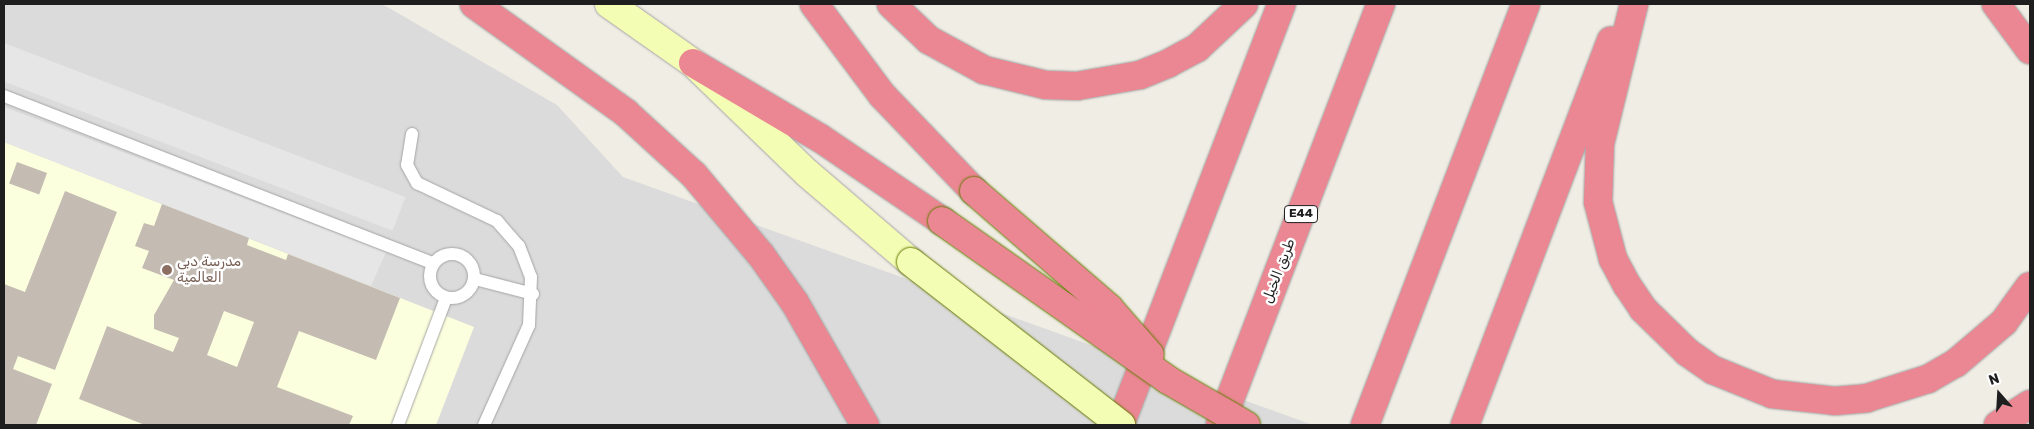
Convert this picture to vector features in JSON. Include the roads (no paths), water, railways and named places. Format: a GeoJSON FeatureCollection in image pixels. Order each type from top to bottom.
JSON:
{"type":"FeatureCollection","features":[{"type":"Feature","properties":{"kind":"highway"},"geometry":{"type":"LineString","coordinates":[[474,4],[626,113],[694,175],[761,255],[824,354],[864,425]]}},
{"type":"Feature","properties":{"kind":"highway"},"geometry":{"type":"LineString","coordinates":[[814,4],[882,95],[974,191],[1109,308],[1168,380]]}},
{"type":"Feature","properties":{"kind":"highway"},"geometry":{"type":"LineString","coordinates":[[891,4],[929,40],[984,70],[1046,85],[1077,86],[1140,75],[1170,63],[1197,48],[1244,4]]}},
{"type":"Feature","properties":{"kind":"highway"},"geometry":{"type":"LineString","coordinates":[[1121,425],[1282,4]]}},
{"type":"Feature","properties":{"kind":"highway","name":"طريق الخيل"},"geometry":{"type":"LineString","coordinates":[[1220,425],[1381,4]]}},
{"type":"Feature","properties":{"kind":"highway"},"geometry":{"type":"LineString","coordinates":[[1365,425],[1526,4]]}},
{"type":"Feature","properties":{"kind":"highway"},"geometry":{"type":"LineString","coordinates":[[1465,425],[1625,4]]}},
{"type":"Feature","properties":{"kind":"highway"},"geometry":{"type":"LineString","coordinates":[[1634,4],[1600,143],[1598,202],[1613,259],[1627,285],[1643,309],[1687,352],[1721,373],[1772,394],[1835,401],[1867,398],[1928,379],[1956,363],[2004,322],[2030,286]]}},
{"type":"Feature","properties":{"kind":"highway"},"geometry":{"type":"LineString","coordinates":[[1996,4],[2030,50]]}},
{"type":"Feature","properties":{"kind":"highway"},"geometry":{"type":"LineString","coordinates":[[693,63],[820,138],[942,221],[1168,380],[1246,425]]}},
{"type":"Feature","properties":{"kind":"highway"},"geometry":{"type":"LineString","coordinates":[[824,354],[849,425]]}},
{"type":"Feature","properties":{"kind":"highway"},"geometry":{"type":"LineString","coordinates":[[1998,425],[2030,404]]}},
{"type":"Feature","properties":{"kind":"main road"},"geometry":{"type":"LineString","coordinates":[[609,4],[693,63],[807,173],[911,262],[1121,425]]}},
{"type":"Feature","properties":{"kind":"lane"},"geometry":{"type":"LineString","coordinates":[[4,96],[434,263]]}},
{"type":"Feature","properties":{"kind":"lane"},"geometry":{"type":"LineString","coordinates":[[412,134],[406,154],[410,174],[426,189],[483,212],[509,232],[526,261],[533,294],[529,325],[484,425]]}},
{"type":"Feature","properties":{"kind":"lane"},"geometry":{"type":"LineString","coordinates":[[434,263],[450,253],[463,256],[472,266],[474,279],[465,294],[446,298]]}},
{"type":"Feature","properties":{"kind":"lane"},"geometry":{"type":"LineString","coordinates":[[434,263],[432,286],[446,298]]}},
{"type":"Feature","properties":{"kind":"lane"},"geometry":{"type":"LineString","coordinates":[[474,279],[533,294]]}},
{"type":"Feature","properties":{"kind":"lane"},"geometry":{"type":"LineString","coordinates":[[398,425],[446,298]]}},
{"type":"Feature","properties":{"kind":"place","name":"مدرسة دبي العالمية"},"geometry":{"type":"Point","coordinates":[167,270]}}]}
